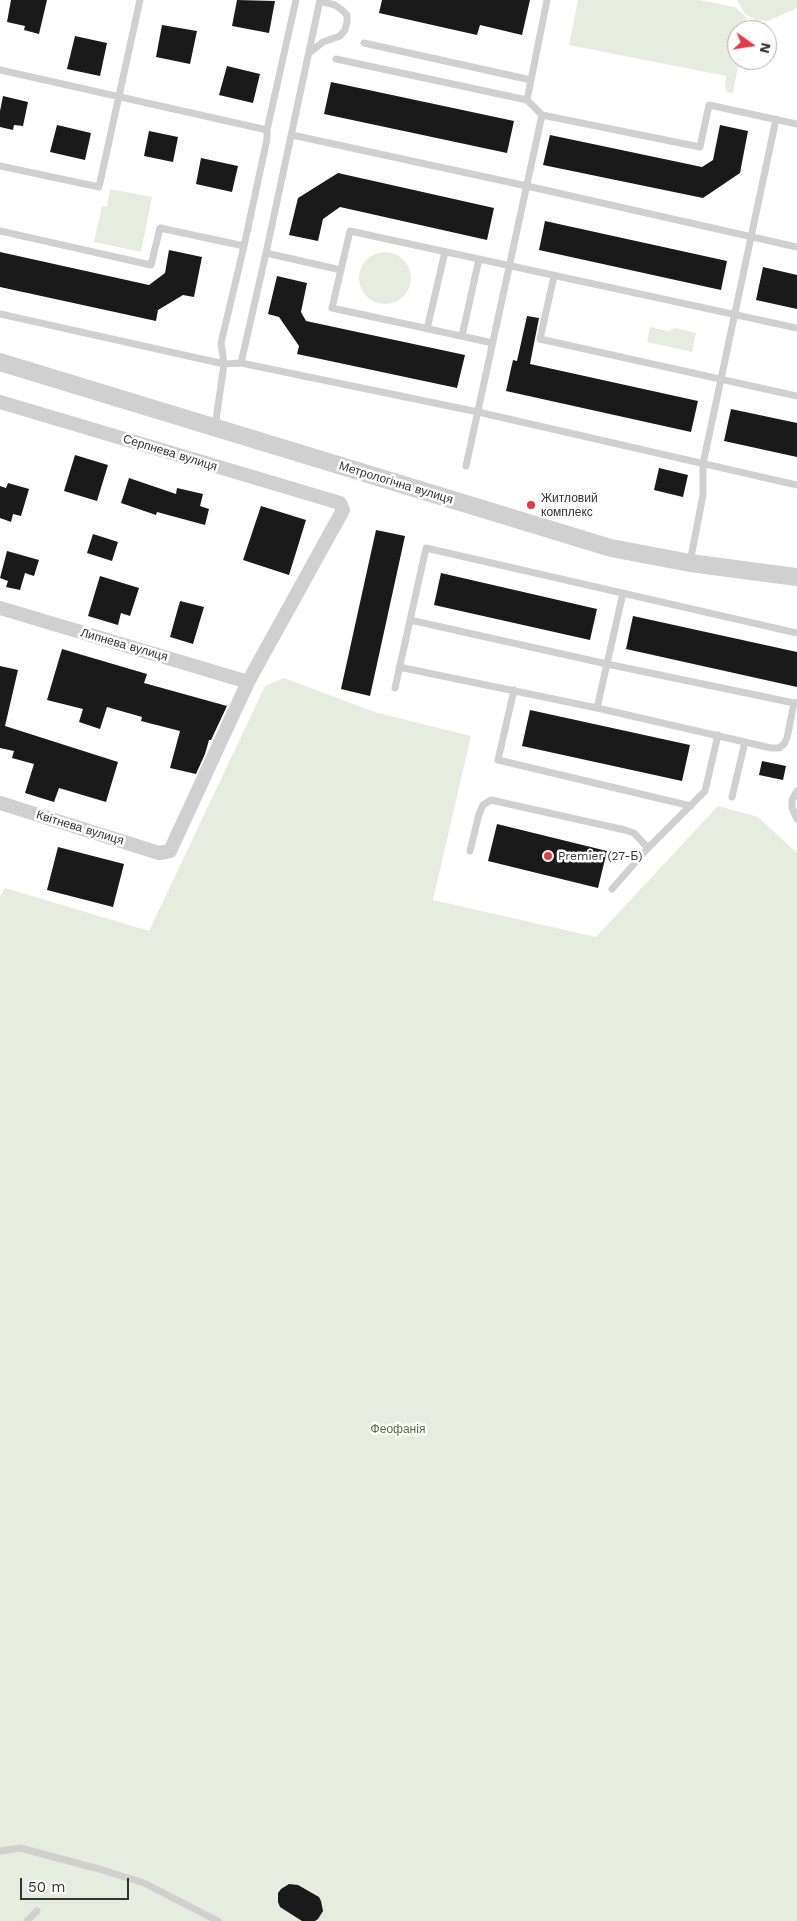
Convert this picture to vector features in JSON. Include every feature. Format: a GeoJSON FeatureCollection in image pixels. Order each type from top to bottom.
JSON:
{"type":"FeatureCollection","features":[{"type":"Feature","properties":{"kind":"street","name":"Метрологічна вулиця"},"geometry":{"type":"LineString","coordinates":[[0,362],[611,548],[690,563],[797,578]]}},
{"type":"Feature","properties":{"kind":"street","name":"Серпнева вулиця"},"geometry":{"type":"LineString","coordinates":[[0,402],[340,504],[343,510],[248,682]]}},
{"type":"Feature","properties":{"kind":"street","name":"Липнева вулиця"},"geometry":{"type":"LineString","coordinates":[[0,608],[248,682]]}},
{"type":"Feature","properties":{"kind":"street","name":"Квітнева вулиця"},"geometry":{"type":"LineString","coordinates":[[0,803],[159,852],[170,851],[248,682]]}},
{"type":"Feature","properties":{"kind":"lane"},"geometry":{"type":"LineString","coordinates":[[0,166],[99,187],[140,0]]}},
{"type":"Feature","properties":{"kind":"lane"},"geometry":{"type":"LineString","coordinates":[[215,428],[224,364],[221,343],[244,246],[296,0]]}},
{"type":"Feature","properties":{"kind":"lane"},"geometry":{"type":"LineString","coordinates":[[527,100],[547,0]]}},
{"type":"Feature","properties":{"kind":"lane"},"geometry":{"type":"LineString","coordinates":[[241,362],[320,1],[335,5],[347,15],[345,30],[340,36],[323,42],[309,54]]}},
{"type":"Feature","properties":{"kind":"lane"},"geometry":{"type":"LineString","coordinates":[[364,43],[531,80]]}},
{"type":"Feature","properties":{"kind":"lane"},"geometry":{"type":"LineString","coordinates":[[336,59],[527,100],[542,115],[700,147],[709,105],[797,124]]}},
{"type":"Feature","properties":{"kind":"lane"},"geometry":{"type":"LineString","coordinates":[[0,70],[267,130]]}},
{"type":"Feature","properties":{"kind":"lane"},"geometry":{"type":"LineString","coordinates":[[466,466],[542,115]]}},
{"type":"Feature","properties":{"kind":"lane"},"geometry":{"type":"LineString","coordinates":[[690,563],[703,495],[703,464],[776,119]]}},
{"type":"Feature","properties":{"kind":"lane"},"geometry":{"type":"LineString","coordinates":[[292,135],[797,247]]}},
{"type":"Feature","properties":{"kind":"lane"},"geometry":{"type":"LineString","coordinates":[[0,231],[152,265],[160,228],[244,246]]}},
{"type":"Feature","properties":{"kind":"lane"},"geometry":{"type":"LineString","coordinates":[[493,343],[332,308],[350,231],[797,328]]}},
{"type":"Feature","properties":{"kind":"lane"},"geometry":{"type":"LineString","coordinates":[[428,329],[445,252]]}},
{"type":"Feature","properties":{"kind":"lane"},"geometry":{"type":"LineString","coordinates":[[266,253],[340,270]]}},
{"type":"Feature","properties":{"kind":"lane"},"geometry":{"type":"LineString","coordinates":[[462,336],[479,259]]}},
{"type":"Feature","properties":{"kind":"lane"},"geometry":{"type":"LineString","coordinates":[[554,276],[540,339],[797,396]]}},
{"type":"Feature","properties":{"kind":"lane"},"geometry":{"type":"LineString","coordinates":[[0,314],[224,364],[241,362],[478,412],[797,485]]}},
{"type":"Feature","properties":{"kind":"lane"},"geometry":{"type":"LineString","coordinates":[[395,688],[426,548],[797,633]]}},
{"type":"Feature","properties":{"kind":"lane"},"geometry":{"type":"LineString","coordinates":[[597,708],[623,593]]}},
{"type":"Feature","properties":{"kind":"lane"},"geometry":{"type":"LineString","coordinates":[[400,667],[597,708],[771,748],[779,748],[784,744],[796,703],[607,664],[410,620]]}},
{"type":"Feature","properties":{"kind":"lane"},"geometry":{"type":"LineString","coordinates":[[514,690],[498,760],[691,806]]}},
{"type":"Feature","properties":{"kind":"lane"},"geometry":{"type":"LineString","coordinates":[[612,889],[648,848],[705,791],[718,736]]}},
{"type":"Feature","properties":{"kind":"lane"},"geometry":{"type":"LineString","coordinates":[[732,797],[745,742]]}},
{"type":"Feature","properties":{"kind":"lane"},"geometry":{"type":"LineString","coordinates":[[797,792],[792,800],[792,808],[797,818]]}},
{"type":"Feature","properties":{"kind":"lane"},"geometry":{"type":"LineString","coordinates":[[470,851],[478,814],[483,805],[491,800],[625,830],[634,833],[648,848]]}},
{"type":"Feature","properties":{"kind":"lane"},"geometry":{"type":"LineString","coordinates":[[0,1851],[20,1848],[99,1869],[144,1884],[218,1921]]}},
{"type":"Feature","properties":{"kind":"lane"},"geometry":{"type":"LineString","coordinates":[[27,1921],[37,1912]]}},
{"type":"Feature","properties":{"kind":"green space"},"geometry":{"type":"Polygon","coordinates":[[[578,0],[699,0],[735,7],[747,18],[747,20],[727,20],[727,70],[737,70],[733,93],[727,92],[725,88],[726,76],[569,45],[578,0]]]}},
{"type":"Feature","properties":{"kind":"green space"},"geometry":{"type":"Polygon","coordinates":[[[737,0],[797,0],[797,8],[770,20],[756,20],[745,14],[737,0]]]}},
{"type":"Feature","properties":{"kind":"green space"},"geometry":{"type":"Polygon","coordinates":[[[110,189],[152,197],[141,252],[94,242],[102,206],[107,207],[110,189]]]}},
{"type":"Feature","properties":{"kind":"green space"},"geometry":{"type":"Polygon","coordinates":[[[380,252],[390,252],[404,259],[411,273],[411,283],[404,297],[390,304],[380,304],[370,300],[363,293],[359,283],[359,273],[363,263],[370,256],[380,252]]]}},
{"type":"Feature","properties":{"kind":"green space"},"geometry":{"type":"Polygon","coordinates":[[[650,327],[668,331],[675,328],[696,333],[692,352],[647,342],[650,327]]]}},
{"type":"Feature","properties":{"kind":"green space","name":"Феофанія"},"geometry":{"type":"Polygon","coordinates":[[[284,678],[374,712],[471,736],[433,900],[596,937],[718,806],[758,817],[797,853],[797,1921],[0,1921],[0,896],[5,888],[149,931],[265,686],[284,678]]]}},
{"type":"Feature","properties":{"kind":"building"},"geometry":{"type":"Polygon","coordinates":[[[11,0],[47,0],[39,34],[24,30],[25,26],[7,22],[11,0]]]}},
{"type":"Feature","properties":{"kind":"building"},"geometry":{"type":"Polygon","coordinates":[[[237,0],[275,1],[269,33],[232,26],[237,0]]]}},
{"type":"Feature","properties":{"kind":"building"},"geometry":{"type":"Polygon","coordinates":[[[382,0],[530,0],[522,35],[480,25],[477,35],[379,13],[382,0]]]}},
{"type":"Feature","properties":{"kind":"building"},"geometry":{"type":"Polygon","coordinates":[[[162,25],[197,31],[190,64],[156,57],[162,25]]]}},
{"type":"Feature","properties":{"kind":"building"},"geometry":{"type":"Polygon","coordinates":[[[75,36],[107,43],[100,76],[67,69],[75,36]]]}},
{"type":"Feature","properties":{"kind":"building"},"geometry":{"type":"Polygon","coordinates":[[[227,66],[260,74],[253,103],[219,95],[227,66]]]}},
{"type":"Feature","properties":{"kind":"building"},"geometry":{"type":"Polygon","coordinates":[[[331,82],[514,121],[507,153],[324,114],[331,82]]]}},
{"type":"Feature","properties":{"kind":"building"},"geometry":{"type":"Polygon","coordinates":[[[3,96],[28,102],[23,126],[14,125],[13,130],[0,127],[0,111],[3,96]]]}},
{"type":"Feature","properties":{"kind":"building"},"geometry":{"type":"Polygon","coordinates":[[[57,125],[91,133],[85,160],[50,152],[57,125]]]}},
{"type":"Feature","properties":{"kind":"building"},"geometry":{"type":"Polygon","coordinates":[[[720,125],[748,131],[740,173],[703,198],[543,165],[550,135],[702,167],[713,160],[720,125]]]}},
{"type":"Feature","properties":{"kind":"building"},"geometry":{"type":"Polygon","coordinates":[[[149,131],[178,137],[173,162],[144,156],[149,131]]]}},
{"type":"Feature","properties":{"kind":"building"},"geometry":{"type":"Polygon","coordinates":[[[201,158],[238,166],[232,192],[196,184],[201,158]]]}},
{"type":"Feature","properties":{"kind":"building"},"geometry":{"type":"Polygon","coordinates":[[[338,173],[494,208],[487,240],[340,207],[323,219],[318,241],[289,235],[298,198],[338,173]]]}},
{"type":"Feature","properties":{"kind":"building"},"geometry":{"type":"Polygon","coordinates":[[[545,221],[727,261],[721,290],[539,250],[545,221]]]}},
{"type":"Feature","properties":{"kind":"building"},"geometry":{"type":"Polygon","coordinates":[[[169,250],[202,257],[194,297],[183,295],[158,310],[156,321],[0,287],[0,252],[149,285],[165,273],[169,250]]]}},
{"type":"Feature","properties":{"kind":"building"},"geometry":{"type":"Polygon","coordinates":[[[763,267],[797,275],[797,309],[756,300],[763,267]]]}},
{"type":"Feature","properties":{"kind":"building"},"geometry":{"type":"Polygon","coordinates":[[[277,276],[307,283],[301,312],[306,321],[465,355],[457,388],[297,354],[299,346],[279,317],[268,314],[277,276]]]}},
{"type":"Feature","properties":{"kind":"building"},"geometry":{"type":"Polygon","coordinates":[[[527,316],[539,318],[530,364],[698,401],[691,432],[506,391],[513,360],[517,361],[527,316]]]}},
{"type":"Feature","properties":{"kind":"building"},"geometry":{"type":"Polygon","coordinates":[[[731,409],[797,423],[797,457],[724,441],[731,409]]]}},
{"type":"Feature","properties":{"kind":"building"},"geometry":{"type":"Polygon","coordinates":[[[75,455],[108,465],[97,501],[64,491],[75,455]]]}},
{"type":"Feature","properties":{"kind":"building"},"geometry":{"type":"Polygon","coordinates":[[[659,468],[688,475],[683,497],[654,490],[659,468]]]}},
{"type":"Feature","properties":{"kind":"building"},"geometry":{"type":"Polygon","coordinates":[[[129,478],[176,494],[177,488],[203,494],[200,506],[209,509],[205,525],[157,512],[156,515],[121,503],[129,478]]]}},
{"type":"Feature","properties":{"kind":"building"},"geometry":{"type":"Polygon","coordinates":[[[8,483],[29,489],[21,516],[13,514],[11,522],[0,518],[0,486],[6,488],[8,483]]]}},
{"type":"Feature","properties":{"kind":"building"},"geometry":{"type":"Polygon","coordinates":[[[261,506],[306,520],[289,575],[243,560],[261,506]]]}},
{"type":"Feature","properties":{"kind":"building"},"geometry":{"type":"Polygon","coordinates":[[[376,530],[405,536],[370,696],[341,689],[376,530]]]}},
{"type":"Feature","properties":{"kind":"building"},"geometry":{"type":"Polygon","coordinates":[[[93,534],[118,542],[112,561],[87,553],[93,534]]]}},
{"type":"Feature","properties":{"kind":"building"},"geometry":{"type":"Polygon","coordinates":[[[7,551],[39,560],[34,576],[25,573],[20,590],[6,587],[8,581],[0,578],[7,551]]]}},
{"type":"Feature","properties":{"kind":"building"},"geometry":{"type":"Polygon","coordinates":[[[441,573],[597,609],[590,640],[434,605],[441,573]]]}},
{"type":"Feature","properties":{"kind":"building"},"geometry":{"type":"Polygon","coordinates":[[[100,576],[139,588],[130,616],[121,613],[118,625],[88,616],[100,576]]]}},
{"type":"Feature","properties":{"kind":"building"},"geometry":{"type":"Polygon","coordinates":[[[180,601],[204,607],[193,644],[170,637],[180,601]]]}},
{"type":"Feature","properties":{"kind":"building"},"geometry":{"type":"Polygon","coordinates":[[[633,616],[797,652],[797,687],[626,649],[633,616]]]}},
{"type":"Feature","properties":{"kind":"building"},"geometry":{"type":"Polygon","coordinates":[[[62,649],[147,674],[144,683],[227,706],[211,740],[209,740],[196,774],[170,768],[180,731],[141,721],[142,717],[107,707],[100,729],[79,722],[83,709],[47,700],[62,649]]]}},
{"type":"Feature","properties":{"kind":"building"},"geometry":{"type":"Polygon","coordinates":[[[0,666],[18,670],[5,726],[118,762],[106,802],[59,788],[54,802],[25,793],[34,764],[12,758],[14,751],[0,748],[0,666]]]}},
{"type":"Feature","properties":{"kind":"building"},"geometry":{"type":"Polygon","coordinates":[[[530,710],[690,745],[682,781],[522,746],[530,710]]]}},
{"type":"Feature","properties":{"kind":"building"},"geometry":{"type":"Polygon","coordinates":[[[762,761],[786,766],[783,780],[759,775],[762,761]]]}},
{"type":"Feature","properties":{"kind":"building","name":"Premier (27-Б)"},"geometry":{"type":"Polygon","coordinates":[[[497,824],[607,851],[598,888],[488,861],[497,824]]]}},
{"type":"Feature","properties":{"kind":"building"},"geometry":{"type":"Polygon","coordinates":[[[58,847],[124,864],[113,907],[47,890],[58,847]]]}},
{"type":"Feature","properties":{"kind":"building"},"geometry":{"type":"Polygon","coordinates":[[[289,1884],[298,1885],[319,1897],[323,1911],[318,1919],[315,1921],[302,1921],[280,1907],[278,1893],[289,1884]]]}},
{"type":"Feature","properties":{"kind":"place","name":"Житловий комплекс"},"geometry":{"type":"Point","coordinates":[531,505]}},
{"type":"Feature","properties":{"kind":"place","name":"Premier (27-Б)"},"geometry":{"type":"Point","coordinates":[548,856]}}]}
